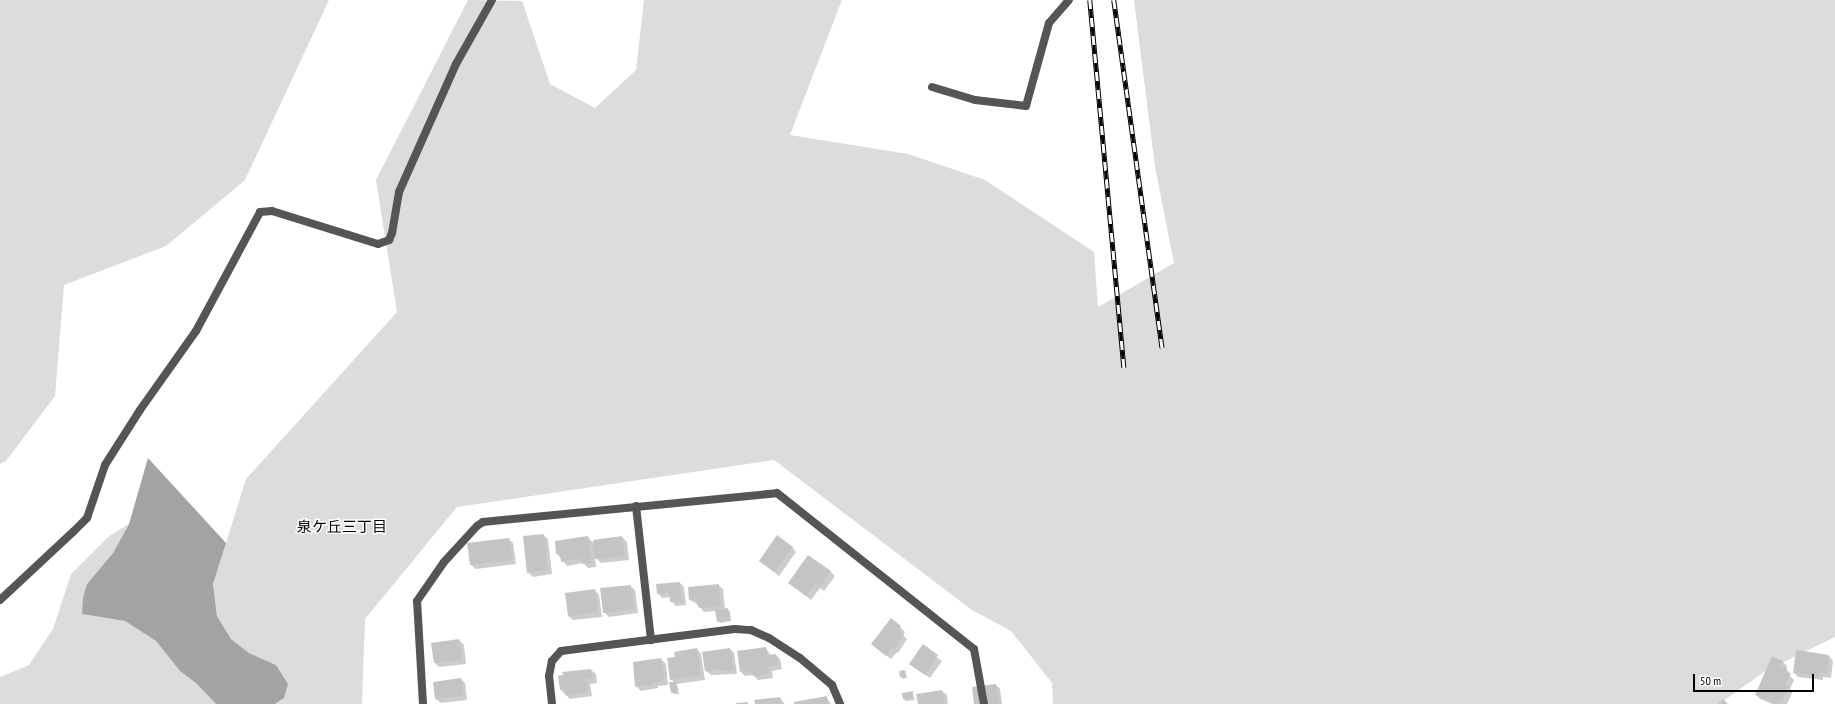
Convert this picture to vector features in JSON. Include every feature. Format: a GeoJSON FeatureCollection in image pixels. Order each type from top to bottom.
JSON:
{"type":"FeatureCollection","features":[{"type":"Feature","properties":{"kind":"street"},"geometry":{"type":"LineString","coordinates":[[0,600],[87,518],[105,465],[140,410],[196,331],[260,212],[272,211],[378,244],[389,240],[392,233],[399,192],[456,64],[492,0]]}},
{"type":"Feature","properties":{"kind":"street"},"geometry":{"type":"LineString","coordinates":[[932,87],[975,100],[1026,106],[1049,23],[1070,0]]}},
{"type":"Feature","properties":{"kind":"street"},"geometry":{"type":"LineString","coordinates":[[423,704],[417,600],[444,562],[477,526],[483,522],[777,493],[974,649],[984,704]]}},
{"type":"Feature","properties":{"kind":"street"},"geometry":{"type":"LineString","coordinates":[[636,506],[650,640]]}},
{"type":"Feature","properties":{"kind":"street"},"geometry":{"type":"LineString","coordinates":[[552,704],[549,676],[552,661],[561,651],[735,629],[751,630],[769,638],[800,658],[832,685],[840,704]]}},
{"type":"Feature","properties":{"kind":"shaded area"},"geometry":{"type":"Polygon","coordinates":[[[0,0],[329,0],[245,180],[166,246],[64,285],[55,396],[6,461],[0,464],[0,0]]]}},
{"type":"Feature","properties":{"kind":"shaded area"},"geometry":{"type":"Polygon","coordinates":[[[468,0],[522,1],[550,84],[595,108],[636,70],[644,0],[842,0],[790,135],[908,154],[985,180],[1094,252],[1098,307],[1174,263],[1155,167],[1134,0],[1835,0],[1835,637],[1767,670],[1719,704],[1053,704],[1052,683],[1011,631],[972,610],[774,460],[457,507],[365,619],[362,704],[275,704],[284,698],[276,665],[249,653],[231,639],[217,616],[213,584],[246,479],[397,312],[376,180],[468,0]]]}},
{"type":"Feature","properties":{"kind":"shaded area"},"geometry":{"type":"Polygon","coordinates":[[[148,458],[226,543],[213,584],[217,616],[231,639],[249,653],[276,665],[288,684],[284,698],[275,704],[216,704],[197,684],[180,671],[156,641],[125,621],[82,614],[83,598],[87,584],[113,553],[129,524],[148,458]]]}},
{"type":"Feature","properties":{"kind":"shaded area"},"geometry":{"type":"Polygon","coordinates":[[[129,524],[113,553],[87,584],[82,614],[125,621],[156,641],[180,671],[197,684],[216,704],[0,704],[0,677],[29,665],[53,629],[71,574],[109,536],[129,524]]]}},
{"type":"Feature","properties":{"kind":"building"},"geometry":{"type":"Polygon","coordinates":[[[544,534],[548,570],[527,573],[523,536],[544,534]]]}},
{"type":"Feature","properties":{"kind":"building"},"geometry":{"type":"Polygon","coordinates":[[[777,535],[793,547],[774,572],[759,561],[777,535]]]}},
{"type":"Feature","properties":{"kind":"building"},"geometry":{"type":"Polygon","coordinates":[[[588,536],[592,563],[582,564],[581,558],[561,562],[560,554],[556,554],[555,541],[588,536]]]}},
{"type":"Feature","properties":{"kind":"building"},"geometry":{"type":"Polygon","coordinates":[[[622,536],[625,556],[595,559],[593,540],[622,536]]]}},
{"type":"Feature","properties":{"kind":"building"},"geometry":{"type":"Polygon","coordinates":[[[509,538],[512,560],[470,565],[467,543],[509,538]]]}},
{"type":"Feature","properties":{"kind":"building"},"geometry":{"type":"Polygon","coordinates":[[[808,555],[831,571],[819,587],[815,584],[806,596],[788,583],[808,555]]]}},
{"type":"Feature","properties":{"kind":"building"},"geometry":{"type":"Polygon","coordinates":[[[680,582],[682,601],[670,602],[669,592],[657,594],[656,584],[680,582]]]}},
{"type":"Feature","properties":{"kind":"building"},"geometry":{"type":"Polygon","coordinates":[[[719,584],[721,606],[699,608],[695,599],[689,600],[688,587],[719,584]]]}},
{"type":"Feature","properties":{"kind":"building"},"geometry":{"type":"Polygon","coordinates":[[[631,585],[634,609],[603,613],[600,588],[631,585]]]}},
{"type":"Feature","properties":{"kind":"building"},"geometry":{"type":"Polygon","coordinates":[[[595,589],[598,612],[568,616],[565,593],[595,589]]]}},
{"type":"Feature","properties":{"kind":"building"},"geometry":{"type":"Polygon","coordinates":[[[728,608],[730,620],[717,622],[715,610],[728,608]]]}},
{"type":"Feature","properties":{"kind":"building"},"geometry":{"type":"Polygon","coordinates":[[[891,618],[901,626],[899,630],[904,634],[886,656],[871,644],[891,618]]]}},
{"type":"Feature","properties":{"kind":"building"},"geometry":{"type":"Polygon","coordinates":[[[459,639],[462,660],[434,663],[431,643],[459,639]]]}},
{"type":"Feature","properties":{"kind":"building"},"geometry":{"type":"Polygon","coordinates":[[[923,644],[938,655],[925,675],[909,664],[923,644]]]}},
{"type":"Feature","properties":{"kind":"building"},"geometry":{"type":"Polygon","coordinates":[[[766,647],[767,655],[776,654],[778,665],[768,667],[770,674],[753,676],[752,671],[740,672],[737,651],[766,647]]]}},
{"type":"Feature","properties":{"kind":"building"},"geometry":{"type":"Polygon","coordinates":[[[697,648],[701,675],[670,680],[667,658],[675,657],[674,652],[697,648]]]}},
{"type":"Feature","properties":{"kind":"building"},"geometry":{"type":"Polygon","coordinates":[[[730,648],[734,670],[721,671],[720,669],[705,671],[702,652],[730,648]]]}},
{"type":"Feature","properties":{"kind":"building"},"geometry":{"type":"Polygon","coordinates":[[[1796,650],[1829,655],[1827,674],[1819,673],[1819,676],[1793,673],[1796,650]]]}},
{"type":"Feature","properties":{"kind":"building"},"geometry":{"type":"Polygon","coordinates":[[[1772,656],[1783,661],[1781,666],[1787,668],[1785,672],[1790,675],[1785,684],[1789,686],[1781,702],[1778,700],[1776,704],[1755,695],[1772,656]]]}},
{"type":"Feature","properties":{"kind":"building"},"geometry":{"type":"Polygon","coordinates":[[[661,658],[664,680],[654,682],[654,684],[635,687],[633,662],[661,658]]]}},
{"type":"Feature","properties":{"kind":"building"},"geometry":{"type":"Polygon","coordinates":[[[591,669],[593,678],[586,679],[588,692],[565,695],[564,689],[560,690],[558,676],[563,675],[562,672],[591,669]]]}},
{"type":"Feature","properties":{"kind":"building"},"geometry":{"type":"Polygon","coordinates":[[[905,670],[906,677],[900,677],[899,671],[905,670]]]}},
{"type":"Feature","properties":{"kind":"building"},"geometry":{"type":"Polygon","coordinates":[[[461,678],[463,696],[435,699],[433,682],[461,678]]]}},
{"type":"Feature","properties":{"kind":"building"},"geometry":{"type":"Polygon","coordinates":[[[669,682],[676,682],[677,692],[671,693],[669,682]]]}},
{"type":"Feature","properties":{"kind":"building"},"geometry":{"type":"Polygon","coordinates":[[[996,684],[999,704],[974,704],[972,687],[996,684]]]}},
{"type":"Feature","properties":{"kind":"building"},"geometry":{"type":"Polygon","coordinates":[[[942,690],[945,704],[918,704],[916,694],[942,690]]]}},
{"type":"Feature","properties":{"kind":"building"},"geometry":{"type":"Polygon","coordinates":[[[913,691],[913,698],[903,699],[902,693],[913,691]]]}},
{"type":"Feature","properties":{"kind":"building"},"geometry":{"type":"Polygon","coordinates":[[[827,696],[828,704],[794,704],[794,702],[827,696]]]}},
{"type":"Feature","properties":{"kind":"building"},"geometry":{"type":"Polygon","coordinates":[[[780,697],[781,704],[755,704],[754,700],[780,697]]]}},
{"type":"Feature","properties":{"kind":"building"},"geometry":{"type":"Polygon","coordinates":[[[1723,699],[1728,704],[1718,704],[1723,699]]]}},
{"type":"Feature","properties":{"kind":"building"},"geometry":{"type":"Polygon","coordinates":[[[748,702],[748,704],[736,704],[736,703],[748,702]]]}},
{"type":"Feature","properties":{"kind":"railway"},"geometry":{"type":"LineString","coordinates":[[1090,0],[1124,367]]}},
{"type":"Feature","properties":{"kind":"railway"},"geometry":{"type":"LineString","coordinates":[[1114,0],[1162,348]]}},
{"type":"Feature","properties":{"kind":"district","name":"泉ケ丘三丁目"},"geometry":{"type":"Point","coordinates":[342,527]}}]}
